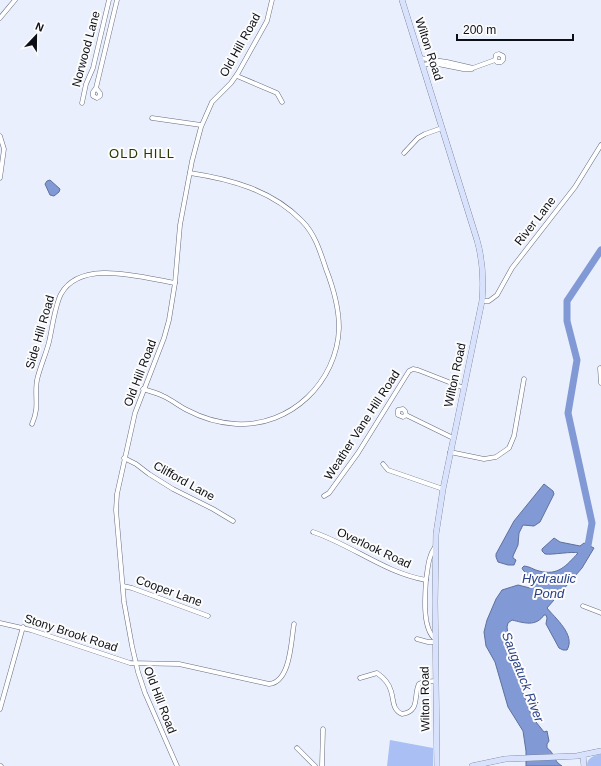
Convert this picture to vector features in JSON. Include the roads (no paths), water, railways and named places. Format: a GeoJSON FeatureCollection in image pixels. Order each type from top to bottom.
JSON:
{"type":"FeatureCollection","features":[{"type":"Feature","properties":{"kind":"main road","name":"Wilton Road"},"geometry":{"type":"LineString","coordinates":[[402,0],[482,258],[484,279],[482,301],[443,489],[435,547],[436,766]]}},
{"type":"Feature","properties":{"kind":"main road"},"geometry":{"type":"LineString","coordinates":[[472,766],[524,758],[583,756],[601,751]]}},
{"type":"Feature","properties":{"kind":"main road"},"geometry":{"type":"LineString","coordinates":[[583,756],[584,766]]}},
{"type":"Feature","properties":{"kind":"street"},"geometry":{"type":"LineString","coordinates":[[0,18],[15,0]]}},
{"type":"Feature","properties":{"kind":"street","name":"Norwood Lane"},"geometry":{"type":"LineString","coordinates":[[82,102],[86,84],[93,68],[109,0]]}},
{"type":"Feature","properties":{"kind":"street"},"geometry":{"type":"LineString","coordinates":[[96,88],[117,0]]}},
{"type":"Feature","properties":{"kind":"street","name":"Old Hill Road"},"geometry":{"type":"LineString","coordinates":[[177,766],[146,697],[136,663],[127,620],[123,586],[116,510],[118,490],[134,418],[143,389],[166,332],[175,283],[180,231],[193,155],[201,125],[212,102],[237,76],[267,21],[272,0]]}},
{"type":"Feature","properties":{"kind":"street"},"geometry":{"type":"LineString","coordinates":[[420,58],[473,68]]}},
{"type":"Feature","properties":{"kind":"street"},"geometry":{"type":"LineString","coordinates":[[423,66],[433,63],[463,69],[473,68],[495,60]]}},
{"type":"Feature","properties":{"kind":"street"},"geometry":{"type":"LineString","coordinates":[[237,76],[277,93],[282,102]]}},
{"type":"Feature","properties":{"kind":"street"},"geometry":{"type":"LineString","coordinates":[[152,118],[201,125]]}},
{"type":"Feature","properties":{"kind":"street"},"geometry":{"type":"LineString","coordinates":[[404,153],[418,138],[442,128]]}},
{"type":"Feature","properties":{"kind":"street"},"geometry":{"type":"LineString","coordinates":[[0,136],[4,149],[0,178]]}},
{"type":"Feature","properties":{"kind":"street","name":"River Lane"},"geometry":{"type":"LineString","coordinates":[[482,301],[489,301],[497,295],[512,268],[575,187],[601,145]]}},
{"type":"Feature","properties":{"kind":"street"},"geometry":{"type":"LineString","coordinates":[[143,389],[164,397],[192,413],[218,421],[241,424],[261,423],[292,411],[311,395],[326,373],[336,351],[339,326],[337,308],[332,287],[319,248],[307,227],[284,206],[250,188],[223,179],[190,173]]}},
{"type":"Feature","properties":{"kind":"street","name":"Side Hill Road"},"geometry":{"type":"LineString","coordinates":[[32,424],[37,412],[38,378],[48,346],[59,298],[67,286],[83,276],[104,273],[122,274],[175,283]]}},
{"type":"Feature","properties":{"kind":"street"},"geometry":{"type":"LineString","coordinates":[[600,368],[601,383]]}},
{"type":"Feature","properties":{"kind":"street","name":"Weather Vane Hill Road"},"geometry":{"type":"LineString","coordinates":[[324,496],[329,493],[358,453],[409,371],[413,369],[418,370],[464,388]]}},
{"type":"Feature","properties":{"kind":"street"},"geometry":{"type":"LineString","coordinates":[[450,452],[478,459],[488,459],[500,455],[509,448],[514,436],[524,379]]}},
{"type":"Feature","properties":{"kind":"street"},"geometry":{"type":"LineString","coordinates":[[406,415],[453,438]]}},
{"type":"Feature","properties":{"kind":"street","name":"Clifford Lane"},"geometry":{"type":"LineString","coordinates":[[124,458],[134,462],[149,474],[183,494],[233,521]]}},
{"type":"Feature","properties":{"kind":"street"},"geometry":{"type":"LineString","coordinates":[[383,464],[388,470],[443,489]]}},
{"type":"Feature","properties":{"kind":"street","name":"Overlook Road"},"geometry":{"type":"LineString","coordinates":[[313,532],[340,543],[353,551],[405,575],[426,580]]}},
{"type":"Feature","properties":{"kind":"street","name":"Overlook Road"},"geometry":{"type":"LineString","coordinates":[[435,547],[429,560],[424,599],[426,618],[431,634],[435,640]]}},
{"type":"Feature","properties":{"kind":"street","name":"Cooper Lane"},"geometry":{"type":"LineString","coordinates":[[123,586],[208,616]]}},
{"type":"Feature","properties":{"kind":"street"},"geometry":{"type":"LineString","coordinates":[[583,606],[601,613]]}},
{"type":"Feature","properties":{"kind":"street","name":"Stony Brook Road"},"geometry":{"type":"LineString","coordinates":[[0,623],[23,628],[129,662],[179,664],[260,683],[272,684],[280,679],[288,663],[294,624]]}},
{"type":"Feature","properties":{"kind":"street"},"geometry":{"type":"LineString","coordinates":[[0,708],[23,628]]}},
{"type":"Feature","properties":{"kind":"street"},"geometry":{"type":"LineString","coordinates":[[417,639],[428,642],[435,640]]}},
{"type":"Feature","properties":{"kind":"street"},"geometry":{"type":"LineString","coordinates":[[360,678],[377,673],[384,678],[392,692],[397,711],[402,714],[408,712],[414,706],[419,684],[423,682],[436,681]]}},
{"type":"Feature","properties":{"kind":"street"},"geometry":{"type":"LineString","coordinates":[[322,729],[322,766]]}},
{"type":"Feature","properties":{"kind":"street"},"geometry":{"type":"LineString","coordinates":[[297,748],[314,766]]}},
{"type":"Feature","properties":{"kind":"water"},"geometry":{"type":"Polygon","coordinates":[[[50,180],[60,189],[54,196],[50,195],[45,184],[50,180]]]}},
{"type":"Feature","properties":{"kind":"water"},"geometry":{"type":"Polygon","coordinates":[[[544,484],[553,491],[554,494],[540,522],[534,526],[523,525],[519,533],[518,545],[513,556],[516,560],[514,565],[498,562],[496,554],[514,521],[544,484]]]}},
{"type":"Feature","properties":{"kind":"water","name":"Hydraulic Pond"},"geometry":{"type":"Polygon","coordinates":[[[554,538],[560,542],[580,546],[584,543],[594,548],[582,568],[547,608],[567,633],[569,644],[567,650],[559,648],[546,624],[546,615],[534,623],[525,623],[512,620],[508,623],[507,627],[512,663],[532,717],[544,732],[547,731],[549,741],[547,748],[550,750],[557,762],[562,766],[526,766],[526,751],[523,731],[508,707],[495,662],[486,646],[484,632],[487,620],[496,599],[502,590],[518,585],[530,588],[535,585],[535,583],[523,570],[522,568],[524,566],[546,572],[557,571],[570,562],[578,553],[545,554],[542,549],[554,538]]]}},
{"type":"Feature","properties":{"kind":"waterway","name":"Saugatuck River"},"geometry":{"type":"LineString","coordinates":[[585,554],[587,551],[592,523],[568,413],[577,360],[567,321],[567,301],[601,250]]}},
{"type":"Feature","properties":{"kind":"district","name":"OLD HILL"},"geometry":{"type":"Point","coordinates":[142,153]}}]}
